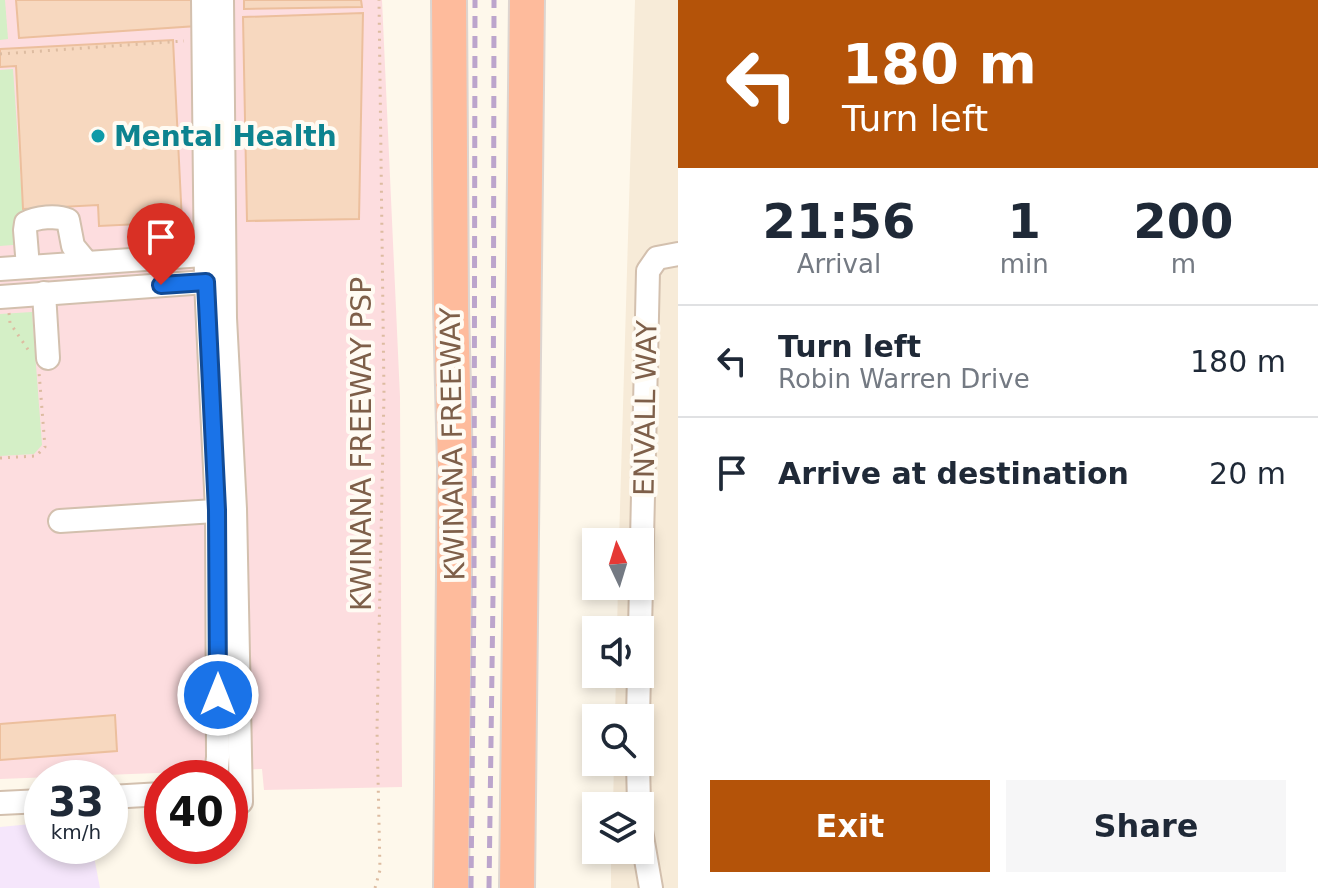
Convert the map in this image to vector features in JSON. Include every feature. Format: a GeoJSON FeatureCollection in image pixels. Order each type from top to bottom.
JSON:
{"type":"FeatureCollection","features":[{"type":"Feature","properties":{"kind":"highway"},"geometry":{"type":"LineString","coordinates":[[425,0],[451,307]]}},
{"type":"Feature","properties":{"kind":"highway","name":"KWINANA FREEWAY"},"geometry":{"type":"LineString","coordinates":[[449,0],[455,467],[451,888]]}},
{"type":"Feature","properties":{"kind":"highway"},"geometry":{"type":"LineString","coordinates":[[517,888],[527,0]]}},
{"type":"Feature","properties":{"kind":"highway"},"geometry":{"type":"LineString","coordinates":[[525,277],[550,0]]}},
{"type":"Feature","properties":{"kind":"street"},"geometry":{"type":"LineString","coordinates":[[203,0],[215,254]]}},
{"type":"Feature","properties":{"kind":"street"},"geometry":{"type":"LineString","coordinates":[[218,760],[226,510],[225,318],[215,282],[222,0]]}},
{"type":"Feature","properties":{"kind":"street"},"geometry":{"type":"LineString","coordinates":[[28,267],[25,230],[26,223],[32,219],[68,220],[71,243],[87,263]]}},
{"type":"Feature","properties":{"kind":"street"},"geometry":{"type":"LineString","coordinates":[[0,269],[215,254]]}},
{"type":"Feature","properties":{"kind":"street","name":"ENVALL WAY"},"geometry":{"type":"LineString","coordinates":[[640,616],[648,271],[657,258],[678,254]]}},
{"type":"Feature","properties":{"kind":"street"},"geometry":{"type":"LineString","coordinates":[[4,304],[44,293],[215,282]]}},
{"type":"Feature","properties":{"kind":"street"},"geometry":{"type":"LineString","coordinates":[[39,358],[44,293]]}},
{"type":"Feature","properties":{"kind":"street"},"geometry":{"type":"LineString","coordinates":[[60,521],[226,510]]}},
{"type":"Feature","properties":{"kind":"street"},"geometry":{"type":"LineString","coordinates":[[226,510],[239,620],[240,760]]}},
{"type":"Feature","properties":{"kind":"street"},"geometry":{"type":"LineString","coordinates":[[0,803],[24,802]]}},
{"type":"Feature","properties":{"kind":"street"},"geometry":{"type":"LineString","coordinates":[[647,864],[651,888]]}},
{"type":"Feature","properties":{"kind":"path","name":"KWINANA FREEWAY PSP"},"geometry":{"type":"LineString","coordinates":[[375,888],[380,870],[377,730],[384,394],[379,0]]}},
{"type":"Feature","properties":{"kind":"path"},"geometry":{"type":"LineString","coordinates":[[0,54],[184,41]]}},
{"type":"Feature","properties":{"kind":"path"},"geometry":{"type":"LineString","coordinates":[[0,458],[36,456],[45,447],[39,358],[10,323],[4,304]]}},
{"type":"Feature","properties":{"kind":"shaded area"},"geometry":{"type":"Polygon","coordinates":[[[0,0],[382,0],[400,397],[402,787],[264,790],[262,769],[248,770],[248,760],[144,760],[144,774],[128,774],[128,760],[24,760],[24,778],[0,779],[0,0]]]}},
{"type":"Feature","properties":{"kind":"shaded area"},"geometry":{"type":"Polygon","coordinates":[[[635,0],[678,0],[678,888],[611,888],[611,864],[654,864],[654,792],[613,792],[614,776],[654,776],[654,704],[615,704],[616,688],[654,688],[654,616],[617,616],[618,600],[654,600],[654,528],[619,528],[635,0]]]}},
{"type":"Feature","properties":{"kind":"shaded area"},"geometry":{"type":"Polygon","coordinates":[[[24,825],[24,864],[95,864],[100,888],[0,888],[0,827],[24,825]]]}},
{"type":"Feature","properties":{"kind":"green space"},"geometry":{"type":"Polygon","coordinates":[[[0,0],[5,0],[8,39],[0,40],[0,0]]]}},
{"type":"Feature","properties":{"kind":"green space"},"geometry":{"type":"Polygon","coordinates":[[[13,69],[25,244],[0,246],[0,70],[13,69]]]}},
{"type":"Feature","properties":{"kind":"green space"},"geometry":{"type":"Polygon","coordinates":[[[32,312],[42,445],[34,454],[0,456],[0,314],[32,312]]]}},
{"type":"Feature","properties":{"kind":"building"},"geometry":{"type":"Polygon","coordinates":[[[16,0],[196,0],[197,26],[19,38],[16,0]]]}},
{"type":"Feature","properties":{"kind":"building"},"geometry":{"type":"Polygon","coordinates":[[[244,0],[361,0],[362,7],[244,9],[244,0]]]}},
{"type":"Feature","properties":{"kind":"building"},"geometry":{"type":"Polygon","coordinates":[[[363,13],[359,219],[247,221],[243,17],[363,13]]]}},
{"type":"Feature","properties":{"kind":"building","name":"Mental Health"},"geometry":{"type":"Polygon","coordinates":[[[173,40],[182,222],[99,226],[98,205],[23,209],[16,66],[0,67],[0,49],[173,40]]]}},
{"type":"Feature","properties":{"kind":"building"},"geometry":{"type":"Polygon","coordinates":[[[115,715],[117,751],[0,760],[0,724],[115,715]]]}},
{"type":"Feature","properties":{"kind":"railway"},"geometry":{"type":"LineString","coordinates":[[471,888],[475,0]]}},
{"type":"Feature","properties":{"kind":"railway"},"geometry":{"type":"LineString","coordinates":[[489,888],[494,0]]}},
{"type":"Feature","properties":{"kind":"place","name":"Mental Health"},"geometry":{"type":"Point","coordinates":[98,136]}},
{"type":"Feature","properties":{"kind":"route"},"geometry":{"type":"LineString","coordinates":[[161,285],[206,282],[217,510],[218,695]]}}]}
